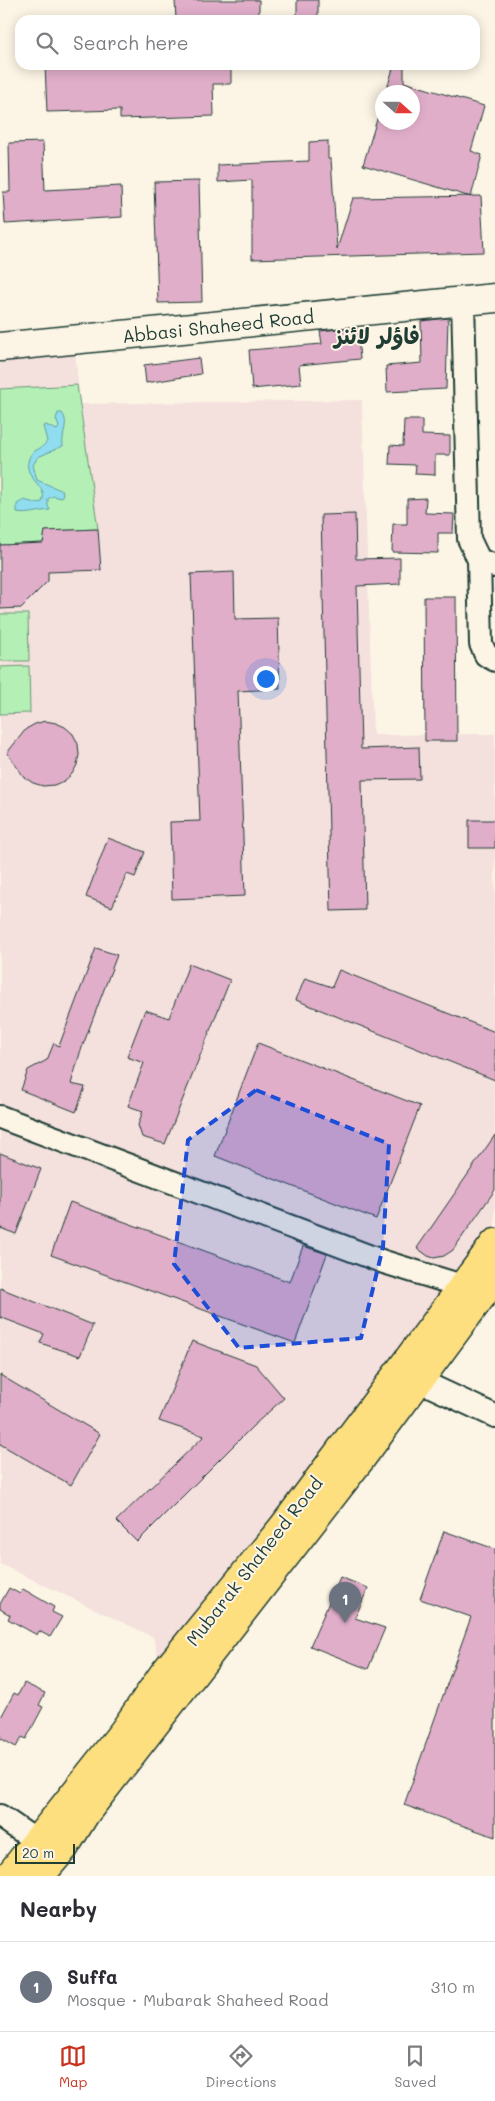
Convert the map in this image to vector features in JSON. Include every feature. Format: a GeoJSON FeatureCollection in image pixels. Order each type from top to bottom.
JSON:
{"type":"FeatureCollection","features":[{"type":"Feature","properties":{"kind":"main road","name":"Mubarak Shaheed Road"},"geometry":{"type":"LineString","coordinates":[[9,1876],[123,1732],[164,1673],[283,1527],[495,1243]]}},
{"type":"Feature","properties":{"kind":"main road","name":"Mubarak Shaheed Road"},"geometry":{"type":"LineString","coordinates":[[40,1876],[64,1848],[85,1814],[360,1460],[495,1278]]}},
{"type":"Feature","properties":{"kind":"street","name":"Abbasi Shaheed Road"},"geometry":{"type":"LineString","coordinates":[[0,347],[495,298]]}},
{"type":"Feature","properties":{"kind":"street"},"geometry":{"type":"LineString","coordinates":[[463,300],[469,540],[487,563],[481,644],[486,654],[495,660]]}},
{"type":"Feature","properties":{"kind":"street"},"geometry":{"type":"LineString","coordinates":[[0,1117],[384,1262],[462,1286]]}},
{"type":"Feature","properties":{"kind":"street"},"geometry":{"type":"LineString","coordinates":[[418,1380],[495,1416]]}},
{"type":"Feature","properties":{"kind":"street"},"geometry":{"type":"LineString","coordinates":[[0,1816],[36,1842]]}},
{"type":"Feature","properties":{"kind":"highlighted area"},"geometry":{"type":"Polygon","coordinates":[[[256,1090],[389,1144],[383,1247],[361,1338],[239,1348],[174,1264],[188,1140],[256,1090]]]}},
{"type":"Feature","properties":{"kind":"shaded area"},"geometry":{"type":"Polygon","coordinates":[[[74,340],[80,404],[362,400],[373,735],[495,734],[495,1256],[167,1692],[153,1637],[0,1564],[0,346],[74,340]]]}},
{"type":"Feature","properties":{"kind":"green space"},"geometry":{"type":"Polygon","coordinates":[[[77,385],[98,529],[45,531],[43,543],[0,545],[0,389],[77,385]]]}},
{"type":"Feature","properties":{"kind":"green space"},"geometry":{"type":"Polygon","coordinates":[[[0,614],[28,614],[29,661],[0,661],[0,614]]]}},
{"type":"Feature","properties":{"kind":"green space"},"geometry":{"type":"Polygon","coordinates":[[[29,666],[30,713],[0,714],[0,667],[29,666]]]}},
{"type":"Feature","properties":{"kind":"water"},"geometry":{"type":"Polygon","coordinates":[[[58,413],[62,413],[65,421],[63,446],[38,457],[33,465],[37,480],[63,491],[62,498],[53,496],[48,499],[50,510],[17,513],[17,504],[24,500],[35,503],[42,502],[42,491],[31,476],[28,464],[30,456],[47,441],[43,426],[46,425],[57,430],[59,427],[56,419],[58,413]]]}},
{"type":"Feature","properties":{"kind":"building"},"geometry":{"type":"Polygon","coordinates":[[[175,0],[259,0],[259,15],[176,15],[175,0]]]}},
{"type":"Feature","properties":{"kind":"building"},"geometry":{"type":"Polygon","coordinates":[[[297,0],[318,0],[318,15],[297,15],[297,0]]]}},
{"type":"Feature","properties":{"kind":"building"},"geometry":{"type":"Polygon","coordinates":[[[45,70],[231,70],[231,84],[213,84],[214,116],[120,119],[120,110],[47,112],[45,70]]]}},
{"type":"Feature","properties":{"kind":"building"},"geometry":{"type":"Polygon","coordinates":[[[393,70],[404,70],[404,82],[414,85],[388,85],[393,70]]]}},
{"type":"Feature","properties":{"kind":"building"},"geometry":{"type":"Polygon","coordinates":[[[420,87],[484,106],[471,151],[482,155],[471,197],[363,165],[375,126],[375,130],[420,130],[420,87]]]}},
{"type":"Feature","properties":{"kind":"building"},"geometry":{"type":"Polygon","coordinates":[[[328,141],[337,249],[353,198],[481,196],[484,252],[252,259],[252,180],[218,182],[218,165],[309,161],[309,142],[328,141]]]}},
{"type":"Feature","properties":{"kind":"building"},"geometry":{"type":"Polygon","coordinates":[[[43,142],[45,190],[121,186],[122,217],[5,224],[3,192],[10,192],[9,143],[43,142]]]}},
{"type":"Feature","properties":{"kind":"building"},"geometry":{"type":"Polygon","coordinates":[[[199,181],[202,302],[158,303],[154,182],[199,181]]]}},
{"type":"Feature","properties":{"kind":"building"},"geometry":{"type":"Polygon","coordinates":[[[448,318],[446,389],[387,392],[386,366],[422,363],[421,321],[448,318]]]}},
{"type":"Feature","properties":{"kind":"building"},"geometry":{"type":"Polygon","coordinates":[[[357,327],[360,359],[299,365],[301,384],[252,389],[249,350],[322,344],[320,331],[357,327]]]}},
{"type":"Feature","properties":{"kind":"building"},"geometry":{"type":"Polygon","coordinates":[[[199,358],[201,374],[146,383],[144,365],[199,358]]]}},
{"type":"Feature","properties":{"kind":"building"},"geometry":{"type":"Polygon","coordinates":[[[404,420],[422,420],[422,435],[450,436],[450,455],[435,455],[435,475],[415,474],[416,465],[389,464],[390,445],[403,446],[404,420]]]}},
{"type":"Feature","properties":{"kind":"building"},"geometry":{"type":"Polygon","coordinates":[[[426,498],[425,513],[454,514],[453,533],[438,533],[438,553],[392,552],[393,524],[407,524],[407,499],[426,498]]]}},
{"type":"Feature","properties":{"kind":"building"},"geometry":{"type":"Polygon","coordinates":[[[355,514],[356,559],[400,558],[400,584],[357,586],[361,749],[419,747],[420,779],[362,780],[365,910],[331,911],[321,515],[355,514]]]}},
{"type":"Feature","properties":{"kind":"building"},"geometry":{"type":"Polygon","coordinates":[[[98,529],[101,570],[48,572],[48,581],[21,608],[0,609],[0,545],[43,543],[45,531],[98,529]]]}},
{"type":"Feature","properties":{"kind":"building"},"geometry":{"type":"Polygon","coordinates":[[[234,572],[235,619],[278,618],[280,689],[238,691],[245,896],[172,899],[170,822],[200,821],[191,574],[234,572]]]}},
{"type":"Feature","properties":{"kind":"building"},"geometry":{"type":"Polygon","coordinates":[[[424,597],[456,597],[457,741],[425,741],[424,597]]]}},
{"type":"Feature","properties":{"kind":"building"},"geometry":{"type":"Polygon","coordinates":[[[45,721],[65,727],[73,734],[78,744],[79,755],[77,765],[72,774],[64,781],[54,785],[43,786],[33,783],[24,777],[7,753],[26,729],[45,721]]]}},
{"type":"Feature","properties":{"kind":"building"},"geometry":{"type":"Polygon","coordinates":[[[469,820],[495,820],[495,848],[469,848],[469,820]]]}},
{"type":"Feature","properties":{"kind":"building"},"geometry":{"type":"Polygon","coordinates":[[[108,838],[145,852],[135,877],[127,874],[112,907],[86,897],[108,838]]]}},
{"type":"Feature","properties":{"kind":"building"},"geometry":{"type":"Polygon","coordinates":[[[96,948],[117,955],[80,1053],[71,1084],[85,1087],[76,1112],[21,1090],[28,1070],[47,1060],[54,1043],[59,1046],[96,948]]]}},
{"type":"Feature","properties":{"kind":"building"},"geometry":{"type":"Polygon","coordinates":[[[189,964],[230,980],[165,1144],[142,1137],[138,1125],[143,1111],[128,1106],[144,1063],[127,1057],[145,1010],[169,1018],[189,964]]]}},
{"type":"Feature","properties":{"kind":"building"},"geometry":{"type":"Polygon","coordinates":[[[339,970],[495,1032],[495,1080],[296,1000],[305,978],[332,987],[339,970]]]}},
{"type":"Feature","properties":{"kind":"building"},"geometry":{"type":"Polygon","coordinates":[[[258,1043],[420,1106],[376,1219],[215,1156],[258,1043]]]}},
{"type":"Feature","properties":{"kind":"building"},"geometry":{"type":"Polygon","coordinates":[[[495,1135],[495,1190],[453,1250],[444,1256],[434,1258],[428,1256],[417,1248],[495,1135]]]}},
{"type":"Feature","properties":{"kind":"building"},"geometry":{"type":"Polygon","coordinates":[[[0,1153],[41,1169],[16,1234],[0,1228],[0,1153]]]}},
{"type":"Feature","properties":{"kind":"building"},"geometry":{"type":"Polygon","coordinates":[[[70,1202],[290,1282],[303,1246],[327,1254],[295,1343],[51,1255],[70,1202]]]}},
{"type":"Feature","properties":{"kind":"building"},"geometry":{"type":"Polygon","coordinates":[[[0,1288],[93,1325],[80,1356],[40,1343],[44,1334],[0,1317],[0,1288]]]}},
{"type":"Feature","properties":{"kind":"building"},"geometry":{"type":"Polygon","coordinates":[[[192,1341],[256,1365],[284,1398],[253,1426],[137,1542],[116,1521],[204,1436],[159,1421],[192,1341]]]}},
{"type":"Feature","properties":{"kind":"building"},"geometry":{"type":"Polygon","coordinates":[[[0,1375],[100,1434],[71,1485],[0,1444],[0,1375]]]}},
{"type":"Feature","properties":{"kind":"building"},"geometry":{"type":"Polygon","coordinates":[[[444,1531],[495,1549],[495,1837],[404,1805],[471,1617],[420,1599],[444,1531]]]}},
{"type":"Feature","properties":{"kind":"building"},"geometry":{"type":"Polygon","coordinates":[[[340,1577],[368,1588],[355,1618],[385,1628],[368,1669],[310,1646],[340,1577]]]}},
{"type":"Feature","properties":{"kind":"building"},"geometry":{"type":"Polygon","coordinates":[[[9,1588],[20,1594],[23,1589],[54,1607],[52,1612],[62,1617],[50,1637],[39,1631],[37,1635],[8,1619],[10,1615],[0,1609],[0,1604],[9,1588]]]}},
{"type":"Feature","properties":{"kind":"building"},"geometry":{"type":"Polygon","coordinates":[[[24,1683],[45,1693],[39,1705],[43,1707],[26,1739],[22,1737],[16,1747],[0,1738],[0,1719],[14,1693],[18,1695],[24,1683]]]}},
{"type":"Feature","properties":{"kind":"place","name":"Suffa"},"geometry":{"type":"Point","coordinates":[345,1623]}},
{"type":"Feature","properties":{"kind":"district","name":"فاؤلر لائنز"},"geometry":{"type":"Point","coordinates":[377,335]}}]}
